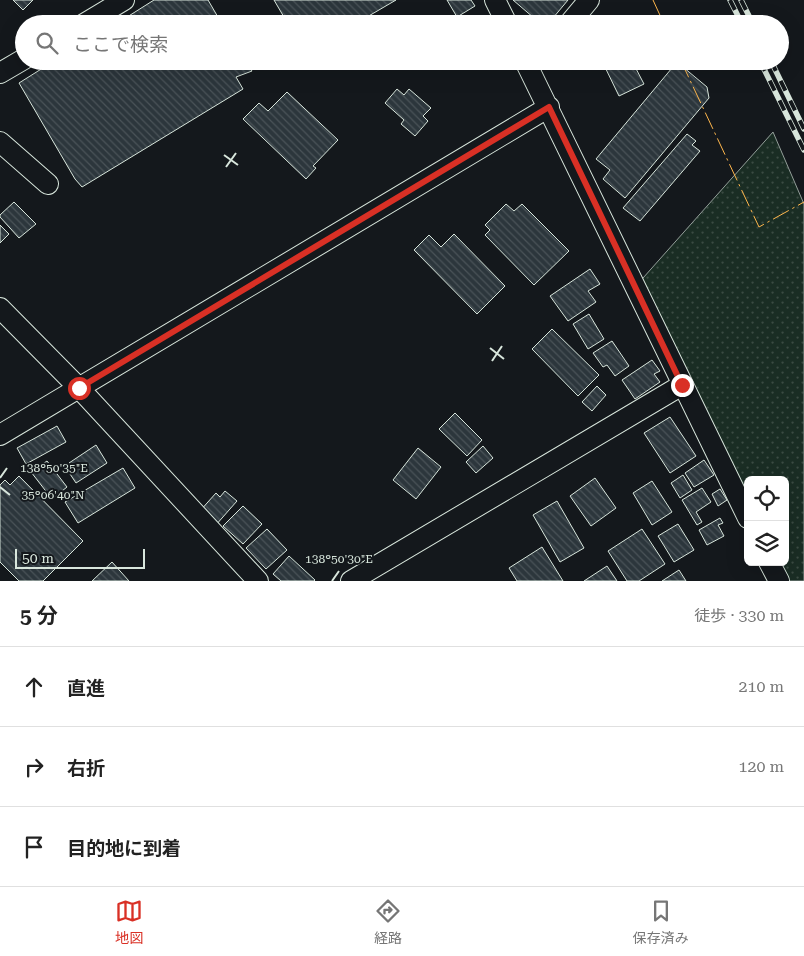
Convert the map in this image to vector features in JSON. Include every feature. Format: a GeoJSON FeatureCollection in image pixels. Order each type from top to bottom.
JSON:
{"type":"FeatureCollection","features":[{"type":"Feature","properties":{"kind":"street"},"geometry":{"type":"LineString","coordinates":[[99,15],[124,0]]}},
{"type":"Feature","properties":{"kind":"street"},"geometry":{"type":"LineString","coordinates":[[495,0],[502,15]]}},
{"type":"Feature","properties":{"kind":"street"},"geometry":{"type":"LineString","coordinates":[[576,15],[589,0]]}},
{"type":"Feature","properties":{"kind":"street"},"geometry":{"type":"LineString","coordinates":[[0,73],[15,64]]}},
{"type":"Feature","properties":{"kind":"street"},"geometry":{"type":"LineString","coordinates":[[533,70],[682,385],[744,510]]}},
{"type":"Feature","properties":{"kind":"street"},"geometry":{"type":"LineString","coordinates":[[0,435],[549,107]]}},
{"type":"Feature","properties":{"kind":"street"},"geometry":{"type":"LineString","coordinates":[[0,142],[48,184]]}},
{"type":"Feature","properties":{"kind":"street"},"geometry":{"type":"LineString","coordinates":[[0,308],[79,388],[258,581]]}},
{"type":"Feature","properties":{"kind":"street"},"geometry":{"type":"LineString","coordinates":[[351,581],[682,385]]}},
{"type":"Feature","properties":{"kind":"street"},"geometry":{"type":"LineString","coordinates":[[772,566],[779,581]]}},
{"type":"Feature","properties":{"kind":"green space"},"geometry":{"type":"Polygon","coordinates":[[[773,132],[804,204],[804,581],[779,581],[772,566],[789,566],[789,476],[744,476],[744,509],[635,287],[773,132]]]}},
{"type":"Feature","properties":{"kind":"building"},"geometry":{"type":"Polygon","coordinates":[[[13,0],[33,0],[23,10],[13,0]]]}},
{"type":"Feature","properties":{"kind":"building"},"geometry":{"type":"Polygon","coordinates":[[[154,0],[208,0],[217,15],[130,15],[154,0]]]}},
{"type":"Feature","properties":{"kind":"building"},"geometry":{"type":"Polygon","coordinates":[[[274,0],[396,0],[370,15],[283,15],[274,0]]]}},
{"type":"Feature","properties":{"kind":"building"},"geometry":{"type":"Polygon","coordinates":[[[447,0],[471,0],[475,6],[460,15],[456,15],[447,0]]]}},
{"type":"Feature","properties":{"kind":"building"},"geometry":{"type":"Polygon","coordinates":[[[513,0],[568,0],[556,15],[530,15],[513,0]]]}},
{"type":"Feature","properties":{"kind":"building"},"geometry":{"type":"Polygon","coordinates":[[[40,70],[252,71],[236,77],[243,89],[82,187],[75,179],[19,83],[40,70]]]}},
{"type":"Feature","properties":{"kind":"building"},"geometry":{"type":"Polygon","coordinates":[[[606,70],[637,70],[644,84],[619,96],[606,70]]]}},
{"type":"Feature","properties":{"kind":"building"},"geometry":{"type":"Polygon","coordinates":[[[670,70],[687,70],[707,87],[709,98],[625,198],[603,179],[610,170],[596,159],[670,70]]]}},
{"type":"Feature","properties":{"kind":"building"},"geometry":{"type":"Polygon","coordinates":[[[397,89],[404,95],[409,89],[431,108],[423,116],[428,121],[415,136],[401,124],[404,120],[385,103],[397,89]]]}},
{"type":"Feature","properties":{"kind":"building"},"geometry":{"type":"Polygon","coordinates":[[[287,92],[338,140],[313,166],[316,168],[306,179],[243,119],[259,103],[268,111],[287,92]]]}},
{"type":"Feature","properties":{"kind":"building"},"geometry":{"type":"Polygon","coordinates":[[[687,134],[696,141],[692,145],[700,151],[640,221],[623,208],[687,134]]]}},
{"type":"Feature","properties":{"kind":"building"},"geometry":{"type":"Polygon","coordinates":[[[14,202],[36,224],[19,238],[0,217],[14,202]]]}},
{"type":"Feature","properties":{"kind":"building"},"geometry":{"type":"Polygon","coordinates":[[[506,204],[514,211],[522,204],[569,251],[534,285],[485,235],[490,230],[485,225],[506,204]]]}},
{"type":"Feature","properties":{"kind":"building"},"geometry":{"type":"Polygon","coordinates":[[[0,225],[9,234],[0,243],[0,225]]]}},
{"type":"Feature","properties":{"kind":"building"},"geometry":{"type":"Polygon","coordinates":[[[454,234],[505,286],[477,314],[414,250],[429,235],[441,247],[454,234]]]}},
{"type":"Feature","properties":{"kind":"building"},"geometry":{"type":"Polygon","coordinates":[[[590,269],[600,284],[588,291],[596,302],[568,321],[550,296],[590,269]]]}},
{"type":"Feature","properties":{"kind":"building"},"geometry":{"type":"Polygon","coordinates":[[[589,314],[604,339],[588,349],[573,324],[589,314]]]}},
{"type":"Feature","properties":{"kind":"building"},"geometry":{"type":"Polygon","coordinates":[[[552,329],[599,375],[578,396],[532,349],[552,329]]]}},
{"type":"Feature","properties":{"kind":"building"},"geometry":{"type":"Polygon","coordinates":[[[612,341],[629,366],[615,376],[607,365],[603,367],[593,353],[612,341]]]}},
{"type":"Feature","properties":{"kind":"building"},"geometry":{"type":"Polygon","coordinates":[[[652,360],[660,371],[654,374],[660,382],[635,399],[622,380],[652,360]]]}},
{"type":"Feature","properties":{"kind":"building"},"geometry":{"type":"Polygon","coordinates":[[[597,386],[606,395],[592,411],[582,402],[597,386]]]}},
{"type":"Feature","properties":{"kind":"building"},"geometry":{"type":"Polygon","coordinates":[[[455,413],[482,440],[467,456],[439,429],[455,413]]]}},
{"type":"Feature","properties":{"kind":"building"},"geometry":{"type":"Polygon","coordinates":[[[670,417],[696,456],[670,473],[644,433],[670,417]]]}},
{"type":"Feature","properties":{"kind":"building"},"geometry":{"type":"Polygon","coordinates":[[[57,426],[66,442],[26,464],[17,448],[57,426]]]}},
{"type":"Feature","properties":{"kind":"building"},"geometry":{"type":"Polygon","coordinates":[[[96,445],[107,463],[76,483],[70,474],[74,471],[69,463],[96,445]]]}},
{"type":"Feature","properties":{"kind":"building"},"geometry":{"type":"Polygon","coordinates":[[[483,446],[493,458],[476,473],[466,462],[483,446]]]}},
{"type":"Feature","properties":{"kind":"building"},"geometry":{"type":"Polygon","coordinates":[[[418,448],[441,467],[416,499],[393,480],[418,448]]]}},
{"type":"Feature","properties":{"kind":"building"},"geometry":{"type":"Polygon","coordinates":[[[704,460],[714,475],[694,487],[685,473],[704,460]]]}},
{"type":"Feature","properties":{"kind":"building"},"geometry":{"type":"Polygon","coordinates":[[[47,461],[67,487],[52,499],[31,472],[47,461]]]}},
{"type":"Feature","properties":{"kind":"building"},"geometry":{"type":"Polygon","coordinates":[[[123,468],[135,488],[78,523],[65,502],[123,468]]]}},
{"type":"Feature","properties":{"kind":"building"},"geometry":{"type":"Polygon","coordinates":[[[683,475],[692,490],[680,498],[671,483],[683,475]]]}},
{"type":"Feature","properties":{"kind":"building"},"geometry":{"type":"Polygon","coordinates":[[[19,476],[83,541],[43,581],[19,581],[0,562],[0,485],[5,480],[10,485],[19,476]]]}},
{"type":"Feature","properties":{"kind":"building"},"geometry":{"type":"Polygon","coordinates":[[[595,478],[616,508],[591,526],[570,496],[595,478]]]}},
{"type":"Feature","properties":{"kind":"building"},"geometry":{"type":"Polygon","coordinates":[[[652,481],[672,512],[652,525],[633,493],[652,481]]]}},
{"type":"Feature","properties":{"kind":"building"},"geometry":{"type":"Polygon","coordinates":[[[702,488],[711,502],[696,512],[702,522],[697,525],[682,500],[702,488]]]}},
{"type":"Feature","properties":{"kind":"building"},"geometry":{"type":"Polygon","coordinates":[[[720,489],[727,500],[718,506],[712,494],[720,489]]]}},
{"type":"Feature","properties":{"kind":"building"},"geometry":{"type":"Polygon","coordinates":[[[225,491],[237,501],[215,526],[199,512],[216,493],[220,497],[225,491]]]}},
{"type":"Feature","properties":{"kind":"building"},"geometry":{"type":"Polygon","coordinates":[[[557,501],[584,548],[560,562],[533,515],[557,501]]]}},
{"type":"Feature","properties":{"kind":"building"},"geometry":{"type":"Polygon","coordinates":[[[243,506],[262,524],[243,544],[223,526],[243,506]]]}},
{"type":"Feature","properties":{"kind":"building"},"geometry":{"type":"Polygon","coordinates":[[[720,518],[723,523],[718,525],[724,536],[707,545],[699,530],[720,518]]]}},
{"type":"Feature","properties":{"kind":"building"},"geometry":{"type":"Polygon","coordinates":[[[678,524],[694,550],[674,562],[658,536],[678,524]]]}},
{"type":"Feature","properties":{"kind":"building"},"geometry":{"type":"Polygon","coordinates":[[[267,529],[287,550],[266,569],[246,548],[267,529]]]}},
{"type":"Feature","properties":{"kind":"building"},"geometry":{"type":"Polygon","coordinates":[[[642,529],[665,564],[639,581],[627,581],[608,551],[642,529]]]}},
{"type":"Feature","properties":{"kind":"building"},"geometry":{"type":"Polygon","coordinates":[[[542,547],[563,581],[517,581],[509,568],[542,547]]]}},
{"type":"Feature","properties":{"kind":"building"},"geometry":{"type":"Polygon","coordinates":[[[289,556],[315,580],[281,581],[273,574],[289,556]]]}},
{"type":"Feature","properties":{"kind":"building"},"geometry":{"type":"Polygon","coordinates":[[[112,562],[129,581],[92,581],[112,562]]]}},
{"type":"Feature","properties":{"kind":"building"},"geometry":{"type":"Polygon","coordinates":[[[607,566],[617,581],[584,581],[607,566]]]}},
{"type":"Feature","properties":{"kind":"building"},"geometry":{"type":"Polygon","coordinates":[[[679,570],[686,581],[662,581],[679,570]]]}},
{"type":"Feature","properties":{"kind":"railway"},"geometry":{"type":"LineString","coordinates":[[730,0],[738,15]]}},
{"type":"Feature","properties":{"kind":"railway"},"geometry":{"type":"LineString","coordinates":[[741,0],[748,15]]}},
{"type":"Feature","properties":{"kind":"railway"},"geometry":{"type":"LineString","coordinates":[[764,70],[804,150]]}},
{"type":"Feature","properties":{"kind":"railway"},"geometry":{"type":"LineString","coordinates":[[775,70],[804,129]]}},
{"type":"Feature","properties":{"kind":"power"},"geometry":{"type":"LineString","coordinates":[[653,0],[660,15]]}},
{"type":"Feature","properties":{"kind":"power"},"geometry":{"type":"LineString","coordinates":[[685,70],[759,227],[804,202]]}},
{"type":"Feature","properties":{"kind":"route"},"geometry":{"type":"LineString","coordinates":[[79,388],[549,107],[682,385]]}}]}
